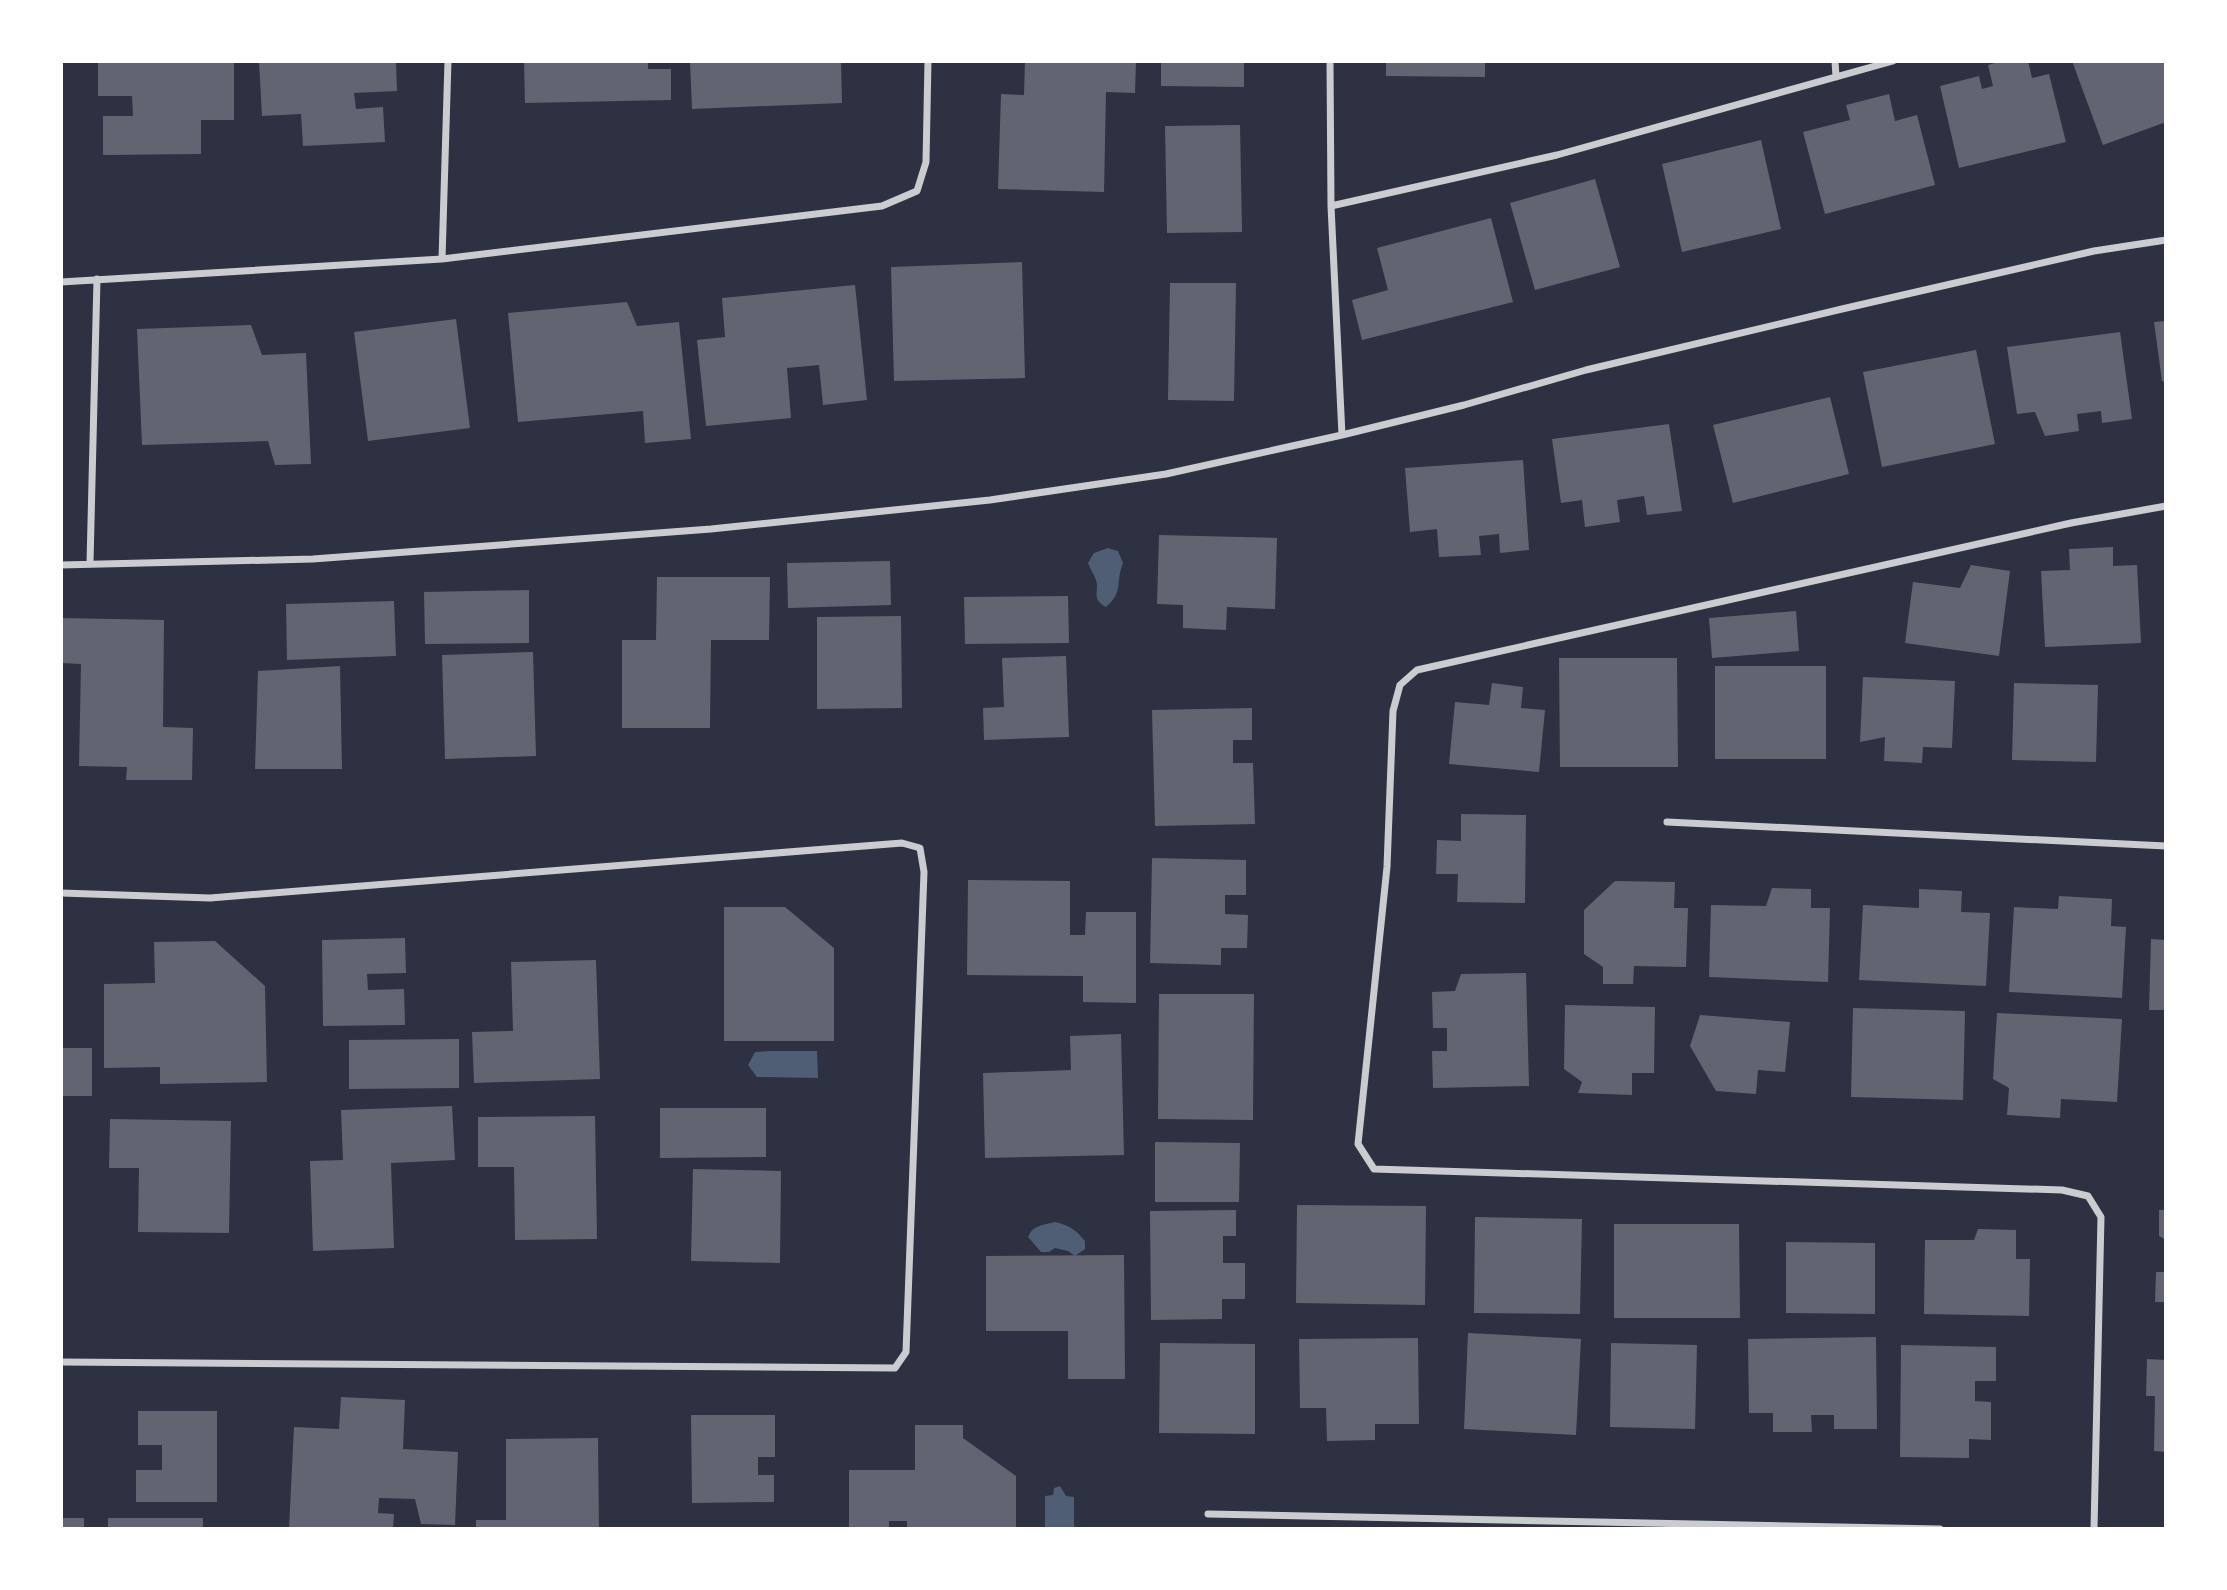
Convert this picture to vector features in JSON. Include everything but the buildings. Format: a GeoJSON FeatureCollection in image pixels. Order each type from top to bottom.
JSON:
{"type":"FeatureCollection","features":[{"type":"Feature","properties":{"kind":"street"},"geometry":{"type":"LineString","coordinates":[[442,259],[447,61]]}},
{"type":"Feature","properties":{"kind":"street"},"geometry":{"type":"LineString","coordinates":[[61,282],[442,259],[883,205],[917,191],[926,162],[928,61]]}},
{"type":"Feature","properties":{"kind":"street"},"geometry":{"type":"LineString","coordinates":[[1330,61],[1331,206],[1342,435]]}},
{"type":"Feature","properties":{"kind":"street"},"geometry":{"type":"LineString","coordinates":[[1835,61],[1836,78]]}},
{"type":"Feature","properties":{"kind":"street"},"geometry":{"type":"LineString","coordinates":[[1331,206],[1557,155],[1893,61]]}},
{"type":"Feature","properties":{"kind":"street"},"geometry":{"type":"LineString","coordinates":[[61,565],[313,559],[711,529],[964,503],[1166,474],[1342,435],[1464,405],[1586,370],[1828,312],[2094,251],[2166,240]]}},
{"type":"Feature","properties":{"kind":"street"},"geometry":{"type":"LineString","coordinates":[[90,563],[97,279]]}},
{"type":"Feature","properties":{"kind":"street"},"geometry":{"type":"LineString","coordinates":[[2094,1529],[2101,1217],[2088,1196],[2049,1189],[1374,1169],[1358,1144],[1387,867],[1393,711],[1400,685],[1418,670],[2058,526],[2166,506]]}},
{"type":"Feature","properties":{"kind":"street"},"geometry":{"type":"LineString","coordinates":[[1667,822],[2166,846]]}},
{"type":"Feature","properties":{"kind":"street"},"geometry":{"type":"LineString","coordinates":[[61,893],[210,898],[902,843],[920,848],[924,872],[905,1352],[895,1368],[61,1362]]}},
{"type":"Feature","properties":{"kind":"street"},"geometry":{"type":"LineString","coordinates":[[1208,1514],[1940,1529]]}},
{"type":"Feature","properties":{"kind":"water"},"geometry":{"type":"Polygon","coordinates":[[[1108,548],[1118,551],[1123,563],[1117,592],[1106,607],[1098,601],[1096,580],[1088,563],[1094,553],[1108,548]]]}},
{"type":"Feature","properties":{"kind":"water"},"geometry":{"type":"Polygon","coordinates":[[[817,1051],[818,1078],[757,1077],[748,1065],[755,1052],[817,1051]]]}},
{"type":"Feature","properties":{"kind":"water"},"geometry":{"type":"Polygon","coordinates":[[[1055,1222],[1068,1226],[1078,1234],[1085,1241],[1085,1249],[1075,1256],[1055,1248],[1049,1252],[1041,1252],[1028,1237],[1036,1228],[1055,1222]]]}},
{"type":"Feature","properties":{"kind":"water"},"geometry":{"type":"Polygon","coordinates":[[[1060,1486],[1066,1496],[1074,1497],[1074,1529],[1045,1529],[1045,1496],[1053,1495],[1054,1488],[1060,1486]]]}}]}
